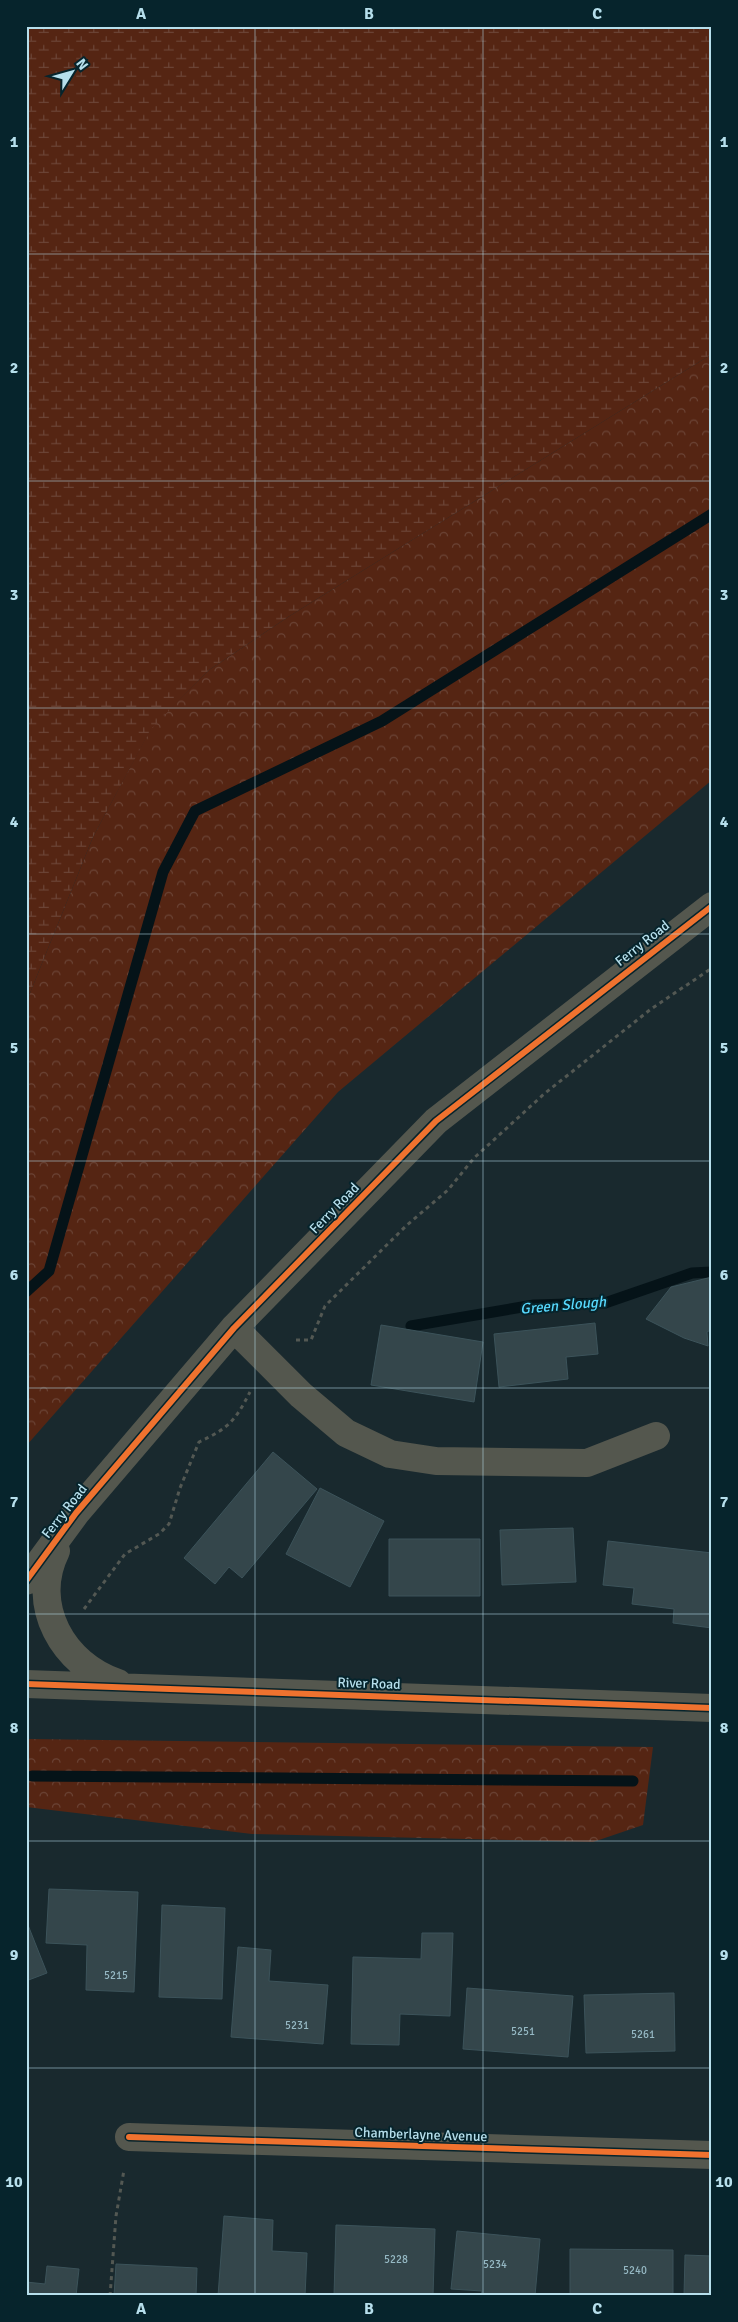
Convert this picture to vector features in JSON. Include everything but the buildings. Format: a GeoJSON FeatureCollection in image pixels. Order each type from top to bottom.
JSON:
{"type":"FeatureCollection","features":[{"type":"Feature","properties":{"kind":"street","name":"Ferry Road"},"geometry":{"type":"LineString","coordinates":[[26,1581],[76,1513],[234,1328],[436,1121],[712,906]]}},
{"type":"Feature","properties":{"kind":"street"},"geometry":{"type":"LineString","coordinates":[[234,1328],[301,1394],[346,1434],[390,1454],[436,1461],[587,1463],[656,1436]]}},
{"type":"Feature","properties":{"kind":"street"},"geometry":{"type":"LineString","coordinates":[[76,1513],[52,1559],[45,1588],[51,1625],[77,1661],[100,1677],[131,1687]]}},
{"type":"Feature","properties":{"kind":"street","name":"River Road"},"geometry":{"type":"LineString","coordinates":[[26,1684],[712,1708]]}},
{"type":"Feature","properties":{"kind":"street","name":"Chamberlayne Avenue"},"geometry":{"type":"LineString","coordinates":[[129,2137],[712,2155]]}},
{"type":"Feature","properties":{"kind":"path"},"geometry":{"type":"LineString","coordinates":[[296,1340],[311,1340],[325,1306],[407,1225],[448,1190],[474,1158],[544,1094],[650,1009],[712,968]]}},
{"type":"Feature","properties":{"kind":"path"},"geometry":{"type":"LineString","coordinates":[[81,1613],[125,1554],[159,1534],[169,1524],[180,1488],[199,1442],[224,1430],[242,1409],[253,1387]]}},
{"type":"Feature","properties":{"kind":"path"},"geometry":{"type":"LineString","coordinates":[[110,2296],[116,2216],[129,2137]]}},
{"type":"Feature","properties":{"kind":"green space"},"geometry":{"type":"Polygon","coordinates":[[[26,26],[712,26],[712,354],[288,617],[209,670],[151,729],[93,837],[26,1003],[26,26]]]}},
{"type":"Feature","properties":{"kind":"green space"},"geometry":{"type":"Polygon","coordinates":[[[712,354],[712,780],[338,1092],[26,1446],[26,1003],[93,837],[151,728],[209,670],[288,617],[712,354]]]}},
{"type":"Feature","properties":{"kind":"green space"},"geometry":{"type":"Polygon","coordinates":[[[26,1739],[653,1747],[643,1825],[593,1842],[252,1834],[26,1807],[26,1739]]]}},
{"type":"Feature","properties":{"kind":"waterway"},"geometry":{"type":"LineString","coordinates":[[26,1292],[49,1271],[163,872],[195,811],[382,721],[712,514]]}},
{"type":"Feature","properties":{"kind":"waterway","name":"Green Slough"},"geometry":{"type":"LineString","coordinates":[[411,1326],[534,1305],[605,1303],[692,1273],[712,1272]]}},
{"type":"Feature","properties":{"kind":"waterway"},"geometry":{"type":"LineString","coordinates":[[32,1776],[633,1781]]}},
{"type":"Feature","properties":{"kind":"cycle path"},"geometry":{"type":"LineString","coordinates":[[26,1581],[76,1513],[234,1328],[436,1121],[712,906]]}},
{"type":"Feature","properties":{"kind":"cycle path"},"geometry":{"type":"LineString","coordinates":[[26,1684],[712,1708]]}},
{"type":"Feature","properties":{"kind":"cycle path"},"geometry":{"type":"LineString","coordinates":[[129,2137],[712,2155]]}}]}
